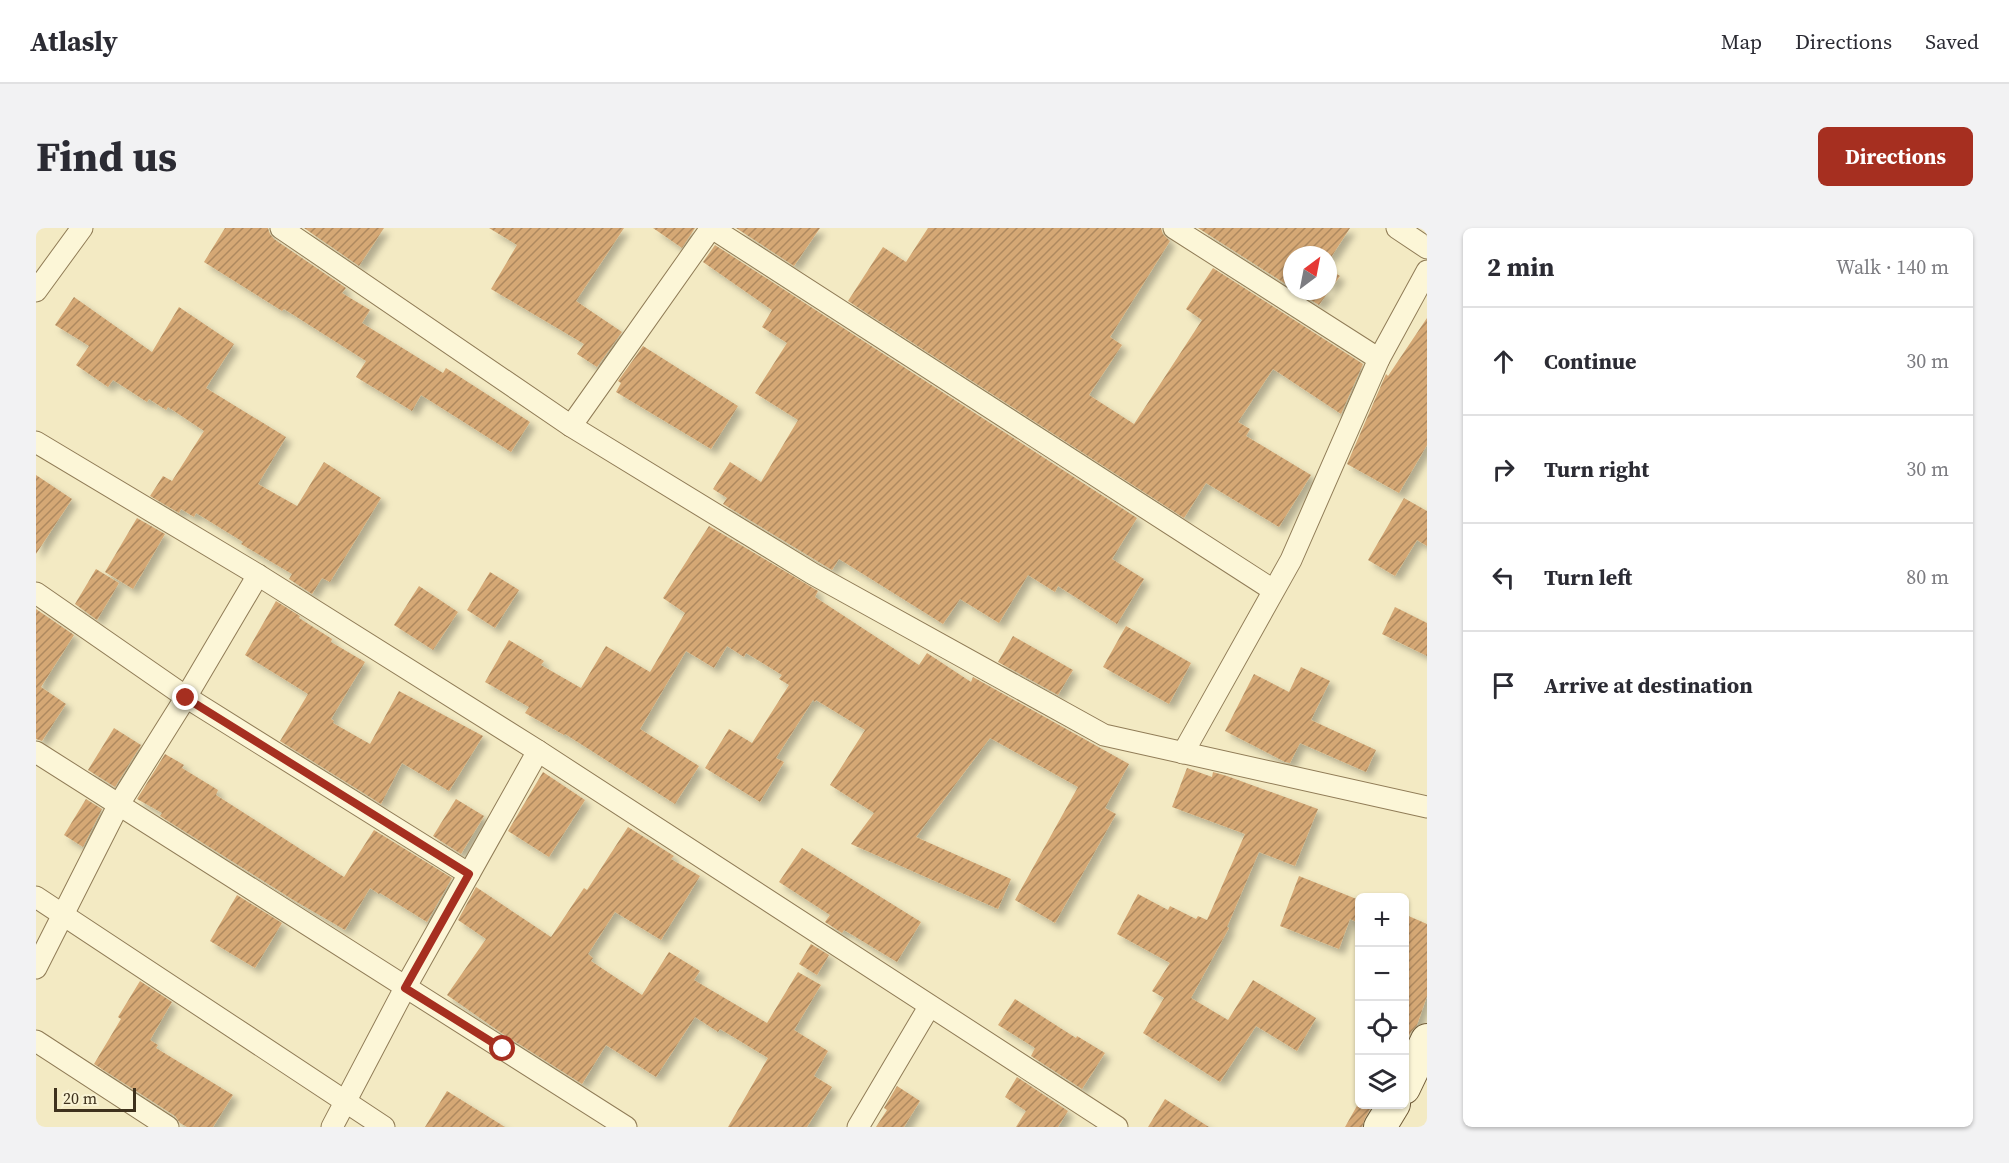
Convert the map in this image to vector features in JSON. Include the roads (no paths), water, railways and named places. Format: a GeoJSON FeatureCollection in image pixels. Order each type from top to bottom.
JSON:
{"type":"FeatureCollection","features":[{"type":"Feature","properties":{"kind":"main road"},"geometry":{"type":"LineString","coordinates":[[1409,1078],[1427,1040]]}},
{"type":"Feature","properties":{"kind":"main road"},"geometry":{"type":"LineString","coordinates":[[1380,1127],[1391,1109]]}},
{"type":"Feature","properties":{"kind":"street"},"geometry":{"type":"LineString","coordinates":[[36,291],[82,228]]}},
{"type":"Feature","properties":{"kind":"street"},"geometry":{"type":"LineString","coordinates":[[281,228],[571,426],[813,573],[1104,735],[1427,807]]}},
{"type":"Feature","properties":{"kind":"street"},"geometry":{"type":"LineString","coordinates":[[571,426],[711,228],[1274,590]]}},
{"type":"Feature","properties":{"kind":"street"},"geometry":{"type":"LineString","coordinates":[[1174,228],[1379,359]]}},
{"type":"Feature","properties":{"kind":"street"},"geometry":{"type":"LineString","coordinates":[[1397,228],[1427,248]]}},
{"type":"Feature","properties":{"kind":"street"},"geometry":{"type":"LineString","coordinates":[[1183,753],[1291,560],[1379,359],[1427,271]]}},
{"type":"Feature","properties":{"kind":"street"},"geometry":{"type":"LineString","coordinates":[[36,442],[258,575],[538,751],[1117,1127]]}},
{"type":"Feature","properties":{"kind":"street"},"geometry":{"type":"LineString","coordinates":[[36,968],[119,804],[186,698],[258,575]]}},
{"type":"Feature","properties":{"kind":"street"},"geometry":{"type":"LineString","coordinates":[[36,593],[186,698],[469,874]]}},
{"type":"Feature","properties":{"kind":"street"},"geometry":{"type":"LineString","coordinates":[[332,1127],[405,988],[538,751]]}},
{"type":"Feature","properties":{"kind":"street"},"geometry":{"type":"LineString","coordinates":[[36,752],[626,1127]]}},
{"type":"Feature","properties":{"kind":"street"},"geometry":{"type":"LineString","coordinates":[[36,897],[384,1127]]}},
{"type":"Feature","properties":{"kind":"street"},"geometry":{"type":"LineString","coordinates":[[858,1127],[929,1007]]}},
{"type":"Feature","properties":{"kind":"street"},"geometry":{"type":"LineString","coordinates":[[36,1041],[168,1127]]}}]}
